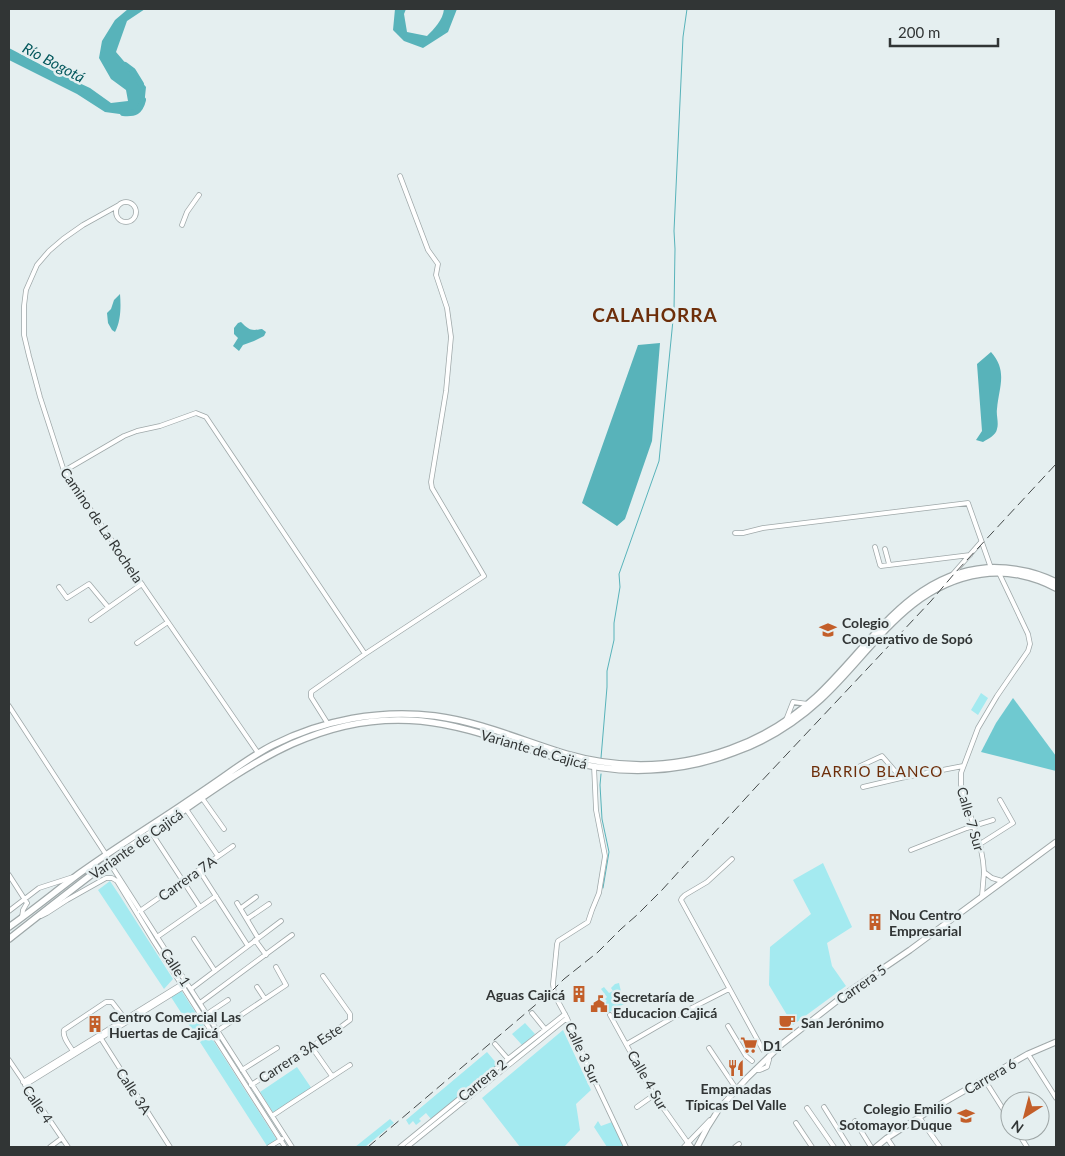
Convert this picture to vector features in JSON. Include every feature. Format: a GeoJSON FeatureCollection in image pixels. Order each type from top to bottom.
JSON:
{"type":"FeatureCollection","features":[{"type":"Feature","properties":{"kind":"highway","name":"Variante de Cajicá"},"geometry":{"type":"LineString","coordinates":[[9,927],[79,874],[108,859],[151,832],[262,759],[295,742],[329,730],[343,726],[382,721],[420,721],[450,725],[564,760],[596,765],[654,765],[698,759],[733,748],[764,733],[808,704],[901,608],[920,592],[937,582],[966,571],[991,568],[1018,569],[1056,582]]}},
{"type":"Feature","properties":{"kind":"highway","name":"Variante de Cajicá"},"geometry":{"type":"LineString","coordinates":[[613,766],[635,770],[654,770],[700,764],[739,751],[768,737],[803,714],[822,698],[900,615],[922,596],[947,582],[958,578],[999,572],[1026,576],[1056,588]]}},
{"type":"Feature","properties":{"kind":"highway","name":"Variante de Cajicá"},"geometry":{"type":"LineString","coordinates":[[11,937],[108,859],[258,753],[298,734],[328,724],[382,715],[412,714],[436,716],[479,726],[596,765]]}},
{"type":"Feature","properties":{"kind":"main road","name":"Carrera 5"},"geometry":{"type":"LineString","coordinates":[[714,1116],[769,1056],[832,1004],[910,950],[1056,842]]}},
{"type":"Feature","properties":{"kind":"main road","name":"Carrera 6"},"geometry":{"type":"LineString","coordinates":[[876,1147],[919,1117],[984,1079],[1028,1054],[1056,1042]]}},
{"type":"Feature","properties":{"kind":"main road"},"geometry":{"type":"LineString","coordinates":[[697,1147],[714,1116]]}},
{"type":"Feature","properties":{"kind":"street"},"geometry":{"type":"LineString","coordinates":[[328,724],[311,696],[311,692],[484,576],[432,488],[431,482],[446,391],[451,337],[447,308],[436,275],[438,264],[428,250],[400,176]]}},
{"type":"Feature","properties":{"kind":"street"},"geometry":{"type":"LineString","coordinates":[[182,226],[187,212],[199,195]]}},
{"type":"Feature","properties":{"kind":"street"},"geometry":{"type":"LineString","coordinates":[[125,202],[131,204],[135,208],[136,214],[134,218],[128,222],[120,220],[116,211],[119,205],[125,202]]}},
{"type":"Feature","properties":{"kind":"street","name":"Camino de La Rochela"},"geometry":{"type":"LineString","coordinates":[[119,205],[83,225],[63,239],[37,265],[26,290],[24,306],[24,335],[29,356],[40,398],[64,471],[258,753]]}},
{"type":"Feature","properties":{"kind":"street"},"geometry":{"type":"LineString","coordinates":[[104,213],[110,212],[117,215]]}},
{"type":"Feature","properties":{"kind":"street"},"geometry":{"type":"LineString","coordinates":[[64,471],[103,447],[137,431],[160,426],[196,413],[206,417],[365,654]]}},
{"type":"Feature","properties":{"kind":"street"},"geometry":{"type":"LineString","coordinates":[[735,532],[740,533],[763,528],[968,503],[991,568]]}},
{"type":"Feature","properties":{"kind":"street"},"geometry":{"type":"LineString","coordinates":[[952,575],[981,542]]}},
{"type":"Feature","properties":{"kind":"street"},"geometry":{"type":"LineString","coordinates":[[875,547],[880,566],[970,555]]}},
{"type":"Feature","properties":{"kind":"street"},"geometry":{"type":"LineString","coordinates":[[885,549],[889,564]]}},
{"type":"Feature","properties":{"kind":"street","name":"Calle 7 Sur"},"geometry":{"type":"LineString","coordinates":[[982,896],[984,872],[980,844],[960,786],[961,773],[978,728],[1029,648],[1028,634],[999,572]]}},
{"type":"Feature","properties":{"kind":"street"},"geometry":{"type":"LineString","coordinates":[[59,587],[68,598],[89,584],[108,607]]}},
{"type":"Feature","properties":{"kind":"street"},"geometry":{"type":"LineString","coordinates":[[91,620],[142,584]]}},
{"type":"Feature","properties":{"kind":"street"},"geometry":{"type":"LineString","coordinates":[[137,643],[168,622]]}},
{"type":"Feature","properties":{"kind":"street"},"geometry":{"type":"LineString","coordinates":[[313,684],[316,688]]}},
{"type":"Feature","properties":{"kind":"street"},"geometry":{"type":"LineString","coordinates":[[786,720],[792,701],[808,704]]}},
{"type":"Feature","properties":{"kind":"street","name":"Calle 1"},"geometry":{"type":"LineString","coordinates":[[9,706],[108,859],[155,938]]}},
{"type":"Feature","properties":{"kind":"street"},"geometry":{"type":"LineString","coordinates":[[856,768],[882,756],[901,778]]}},
{"type":"Feature","properties":{"kind":"street","name":"Calle 3 Sur"},"geometry":{"type":"LineString","coordinates":[[596,765],[596,810],[605,856],[600,893],[588,922],[560,939],[557,944],[553,990],[626,1147]]}},
{"type":"Feature","properties":{"kind":"street"},"geometry":{"type":"LineString","coordinates":[[863,787],[963,766]]}},
{"type":"Feature","properties":{"kind":"street"},"geometry":{"type":"LineString","coordinates":[[202,798],[224,829]]}},
{"type":"Feature","properties":{"kind":"street"},"geometry":{"type":"LineString","coordinates":[[980,844],[1013,823],[1000,800]]}},
{"type":"Feature","properties":{"kind":"street"},"geometry":{"type":"LineString","coordinates":[[186,809],[218,856]]}},
{"type":"Feature","properties":{"kind":"street"},"geometry":{"type":"LineString","coordinates":[[911,850],[993,820]]}},
{"type":"Feature","properties":{"kind":"street"},"geometry":{"type":"LineString","coordinates":[[151,832],[200,907]]}},
{"type":"Feature","properties":{"kind":"street","name":"Carrera 7A"},"geometry":{"type":"LineString","coordinates":[[140,911],[233,846]]}},
{"type":"Feature","properties":{"kind":"street"},"geometry":{"type":"LineString","coordinates":[[732,859],[707,882],[685,895],[681,900],[762,1050]]}},
{"type":"Feature","properties":{"kind":"street"},"geometry":{"type":"LineString","coordinates":[[199,870],[248,946]]}},
{"type":"Feature","properties":{"kind":"street"},"geometry":{"type":"LineString","coordinates":[[984,872],[1002,882]]}},
{"type":"Feature","properties":{"kind":"street"},"geometry":{"type":"LineString","coordinates":[[9,911],[25,901],[39,888],[79,874]]}},
{"type":"Feature","properties":{"kind":"street"},"geometry":{"type":"LineString","coordinates":[[9,875],[25,901],[22,917]]}},
{"type":"Feature","properties":{"kind":"street","name":"Calle 1"},"geometry":{"type":"LineString","coordinates":[[38,917],[106,878],[112,878],[116,881],[155,938],[285,1147]]}},
{"type":"Feature","properties":{"kind":"street"},"geometry":{"type":"LineString","coordinates":[[155,938],[216,896]]}},
{"type":"Feature","properties":{"kind":"street"},"geometry":{"type":"LineString","coordinates":[[241,908],[256,897]]}},
{"type":"Feature","properties":{"kind":"street"},"geometry":{"type":"LineString","coordinates":[[25,901],[40,904]]}},
{"type":"Feature","properties":{"kind":"street"},"geometry":{"type":"LineString","coordinates":[[237,903],[266,955]]}},
{"type":"Feature","properties":{"kind":"street"},"geometry":{"type":"LineString","coordinates":[[247,919],[269,904]]}},
{"type":"Feature","properties":{"kind":"street"},"geometry":{"type":"LineString","coordinates":[[191,989],[281,921]]}},
{"type":"Feature","properties":{"kind":"street"},"geometry":{"type":"LineString","coordinates":[[200,1003],[292,936]]}},
{"type":"Feature","properties":{"kind":"street"},"geometry":{"type":"LineString","coordinates":[[9,944],[11,937]]}},
{"type":"Feature","properties":{"kind":"street"},"geometry":{"type":"LineString","coordinates":[[194,939],[214,971]]}},
{"type":"Feature","properties":{"kind":"street"},"geometry":{"type":"LineString","coordinates":[[213,1033],[286,985],[276,967]]}},
{"type":"Feature","properties":{"kind":"street","name":"Carrera 3A Este"},"geometry":{"type":"LineString","coordinates":[[247,1088],[350,1020],[351,1016],[323,976]]}},
{"type":"Feature","properties":{"kind":"street"},"geometry":{"type":"LineString","coordinates":[[24,1083],[184,984]]}},
{"type":"Feature","properties":{"kind":"street"},"geometry":{"type":"LineString","coordinates":[[24,1083],[184,984]]}},
{"type":"Feature","properties":{"kind":"street","name":"Calle 1"},"geometry":{"type":"LineString","coordinates":[[184,984],[191,989],[292,1147]]}},
{"type":"Feature","properties":{"kind":"street"},"geometry":{"type":"LineString","coordinates":[[258,988],[265,999]]}},
{"type":"Feature","properties":{"kind":"street"},"geometry":{"type":"LineString","coordinates":[[627,1044],[672,1018],[729,989]]}},
{"type":"Feature","properties":{"kind":"street"},"geometry":{"type":"LineString","coordinates":[[207,1014],[228,1000]]}},
{"type":"Feature","properties":{"kind":"street"},"geometry":{"type":"LineString","coordinates":[[73,1051],[64,1036],[64,1030],[106,1002],[112,1002],[125,1019]]}},
{"type":"Feature","properties":{"kind":"street"},"geometry":{"type":"LineString","coordinates":[[532,1013],[545,1029]]}},
{"type":"Feature","properties":{"kind":"street","name":"Calle 4 Sur"},"geometry":{"type":"LineString","coordinates":[[610,1015],[654,1095],[688,1146]]}},
{"type":"Feature","properties":{"kind":"street"},"geometry":{"type":"LineString","coordinates":[[407,1147],[566,1016]]}},
{"type":"Feature","properties":{"kind":"street","name":"Carrera 2"},"geometry":{"type":"LineString","coordinates":[[400,1147],[545,1029],[566,1016]]}},
{"type":"Feature","properties":{"kind":"street"},"geometry":{"type":"LineString","coordinates":[[728,1026],[746,1056],[752,1061]]}},
{"type":"Feature","properties":{"kind":"street","name":"Calle 3A"},"geometry":{"type":"LineString","coordinates":[[100,1037],[170,1147]]}},
{"type":"Feature","properties":{"kind":"street"},"geometry":{"type":"LineString","coordinates":[[495,1044],[508,1059]]}},
{"type":"Feature","properties":{"kind":"street"},"geometry":{"type":"LineString","coordinates":[[311,1046],[332,1076]]}},
{"type":"Feature","properties":{"kind":"street"},"geometry":{"type":"LineString","coordinates":[[242,1070],[277,1048]]}},
{"type":"Feature","properties":{"kind":"street"},"geometry":{"type":"LineString","coordinates":[[709,1048],[736,1090]]}},
{"type":"Feature","properties":{"kind":"street"},"geometry":{"type":"LineString","coordinates":[[1028,1054],[1056,1098]]}},
{"type":"Feature","properties":{"kind":"street","name":"Calle 4"},"geometry":{"type":"LineString","coordinates":[[9,1060],[68,1147]]}},
{"type":"Feature","properties":{"kind":"street"},"geometry":{"type":"LineString","coordinates":[[272,1116],[350,1065]]}},
{"type":"Feature","properties":{"kind":"street"},"geometry":{"type":"LineString","coordinates":[[984,1079],[1000,1104]]}},
{"type":"Feature","properties":{"kind":"street"},"geometry":{"type":"LineString","coordinates":[[637,1107],[654,1095]]}},
{"type":"Feature","properties":{"kind":"street"},"geometry":{"type":"LineString","coordinates":[[824,1107],[849,1147]]}},
{"type":"Feature","properties":{"kind":"street"},"geometry":{"type":"LineString","coordinates":[[807,1108],[834,1147]]}},
{"type":"Feature","properties":{"kind":"street","name":"Carrera 5"},"geometry":{"type":"LineString","coordinates":[[688,1146],[714,1116]]}},
{"type":"Feature","properties":{"kind":"street"},"geometry":{"type":"LineString","coordinates":[[919,1117],[940,1147]]}},
{"type":"Feature","properties":{"kind":"street"},"geometry":{"type":"LineString","coordinates":[[855,1121],[871,1147]]}},
{"type":"Feature","properties":{"kind":"street"},"geometry":{"type":"LineString","coordinates":[[796,1123],[812,1147]]}},
{"type":"Feature","properties":{"kind":"street"},"geometry":{"type":"LineString","coordinates":[[269,1147],[286,1137]]}},
{"type":"Feature","properties":{"kind":"street"},"geometry":{"type":"LineString","coordinates":[[50,1147],[62,1138]]}},
{"type":"Feature","properties":{"kind":"street"},"geometry":{"type":"LineString","coordinates":[[887,1138],[893,1147]]}},
{"type":"Feature","properties":{"kind":"street"},"geometry":{"type":"LineString","coordinates":[[735,1147],[739,1144]]}},
{"type":"Feature","properties":{"kind":"shaded area"},"geometry":{"type":"Polygon","coordinates":[[[128,9],[145,9],[127,21],[116,52],[146,87],[144,106],[127,115],[105,112],[77,94],[9,60],[9,48],[90,88],[111,103],[128,101],[126,90],[111,79],[99,58],[102,41],[115,20],[128,9]]]}},
{"type":"Feature","properties":{"kind":"shaded area"},"geometry":{"type":"Polygon","coordinates":[[[395,9],[406,9],[404,14],[407,32],[427,36],[440,21],[444,9],[457,9],[448,32],[423,48],[404,41],[393,30],[395,9]]]}},
{"type":"Feature","properties":{"kind":"shaded area"},"geometry":{"type":"Polygon","coordinates":[[[120,294],[119,318],[115,332],[108,323],[107,313],[111,309],[114,300],[120,294]]]}},
{"type":"Feature","properties":{"kind":"shaded area"},"geometry":{"type":"Polygon","coordinates":[[[241,322],[250,329],[262,329],[266,332],[264,336],[243,345],[239,351],[233,346],[238,338],[234,334],[234,328],[241,322]]]}},
{"type":"Feature","properties":{"kind":"shaded area"},"geometry":{"type":"Polygon","coordinates":[[[660,343],[652,441],[625,519],[617,526],[582,503],[638,345],[660,343]]]}},
{"type":"Feature","properties":{"kind":"shaded area"},"geometry":{"type":"Polygon","coordinates":[[[991,352],[996,359],[1001,373],[997,411],[998,427],[993,435],[983,442],[976,440],[982,431],[977,364],[991,352]]]}},
{"type":"Feature","properties":{"kind":"shaded area"},"geometry":{"type":"Polygon","coordinates":[[[981,693],[988,698],[978,715],[971,710],[981,693]]]}},
{"type":"Feature","properties":{"kind":"shaded area"},"geometry":{"type":"Polygon","coordinates":[[[1013,698],[1056,756],[1056,771],[981,752],[996,723],[1013,698]]]}},
{"type":"Feature","properties":{"kind":"shaded area"},"geometry":{"type":"Polygon","coordinates":[[[823,863],[852,927],[827,943],[832,966],[846,986],[793,1025],[769,985],[770,947],[811,914],[793,880],[823,863]]]}},
{"type":"Feature","properties":{"kind":"shaded area"},"geometry":{"type":"Polygon","coordinates":[[[110,881],[173,979],[164,989],[98,890],[110,881]]]}},
{"type":"Feature","properties":{"kind":"shaded area"},"geometry":{"type":"Polygon","coordinates":[[[619,983],[624,1004],[608,1013],[605,1002],[607,997],[601,989],[604,987],[609,993],[613,991],[611,988],[615,984],[619,983]]]}},
{"type":"Feature","properties":{"kind":"shaded area"},"geometry":{"type":"Polygon","coordinates":[[[181,990],[277,1140],[267,1146],[171,997],[181,990]]]}},
{"type":"Feature","properties":{"kind":"shaded area"},"geometry":{"type":"Polygon","coordinates":[[[525,1023],[535,1034],[522,1045],[512,1034],[525,1023]]]}},
{"type":"Feature","properties":{"kind":"shaded area"},"geometry":{"type":"Polygon","coordinates":[[[563,1030],[591,1090],[576,1104],[580,1130],[564,1147],[520,1147],[482,1098],[563,1030]]]}},
{"type":"Feature","properties":{"kind":"shaded area"},"geometry":{"type":"Polygon","coordinates":[[[487,1052],[498,1065],[431,1119],[426,1113],[419,1119],[421,1121],[416,1125],[413,1121],[409,1125],[406,1120],[487,1052]]]}},
{"type":"Feature","properties":{"kind":"shaded area"},"geometry":{"type":"Polygon","coordinates":[[[297,1067],[312,1089],[274,1114],[260,1092],[297,1067]]]}},
{"type":"Feature","properties":{"kind":"shaded area"},"geometry":{"type":"Polygon","coordinates":[[[390,1119],[394,1123],[365,1147],[355,1147],[390,1119]]]}},
{"type":"Feature","properties":{"kind":"shaded area"},"geometry":{"type":"Polygon","coordinates":[[[598,1121],[601,1126],[612,1122],[624,1147],[607,1147],[594,1127],[598,1121]]]}},
{"type":"Feature","properties":{"kind":"waterway"},"geometry":{"type":"LineString","coordinates":[[601,758],[607,671],[614,640],[614,623],[620,587],[619,574],[659,461],[674,310],[674,231],[683,37],[687,9]]}},
{"type":"Feature","properties":{"kind":"waterway","name":"Río Bogotá"},"geometry":{"type":"LineString","coordinates":[[125,65],[133,71],[141,84]]}},
{"type":"Feature","properties":{"kind":"waterway","name":"Río Bogotá"},"geometry":{"type":"LineString","coordinates":[[123,113],[136,111],[143,100]]}},
{"type":"Feature","properties":{"kind":"waterway"},"geometry":{"type":"LineString","coordinates":[[601,774],[602,819],[609,852],[603,888]]}},
{"type":"Feature","properties":{"kind":"railway"},"geometry":{"type":"LineString","coordinates":[[368,1147],[598,952],[637,915],[931,601],[1056,464]]}},
{"type":"Feature","properties":{"kind":"place","name":"Colegio Cooperativo de Sopó"},"geometry":{"type":"Point","coordinates":[828,630]}},
{"type":"Feature","properties":{"kind":"place","name":"Nou Centro Empresarial"},"geometry":{"type":"Point","coordinates":[875,922]}},
{"type":"Feature","properties":{"kind":"place","name":"Aguas Cajicá"},"geometry":{"type":"Point","coordinates":[579,994]}},
{"type":"Feature","properties":{"kind":"place","name":"Secretaría de Educacion Cajicá"},"geometry":{"type":"Point","coordinates":[599,1004]}},
{"type":"Feature","properties":{"kind":"place","name":"San Jerónimo"},"geometry":{"type":"Point","coordinates":[787,1022]}},
{"type":"Feature","properties":{"kind":"place","name":"Centro Comercial Las Huertas de Cajicá"},"geometry":{"type":"Point","coordinates":[95,1024]}},
{"type":"Feature","properties":{"kind":"place","name":"D1"},"geometry":{"type":"Point","coordinates":[749,1045]}},
{"type":"Feature","properties":{"kind":"place","name":"Empanadas Típicas Del Valle"},"geometry":{"type":"Point","coordinates":[736,1068]}},
{"type":"Feature","properties":{"kind":"place","name":"Colegio Emilio Sotomayor Duque"},"geometry":{"type":"Point","coordinates":[966,1116]}},
{"type":"Feature","properties":{"kind":"district","name":"CALAHORRA"},"geometry":{"type":"Point","coordinates":[655,314]}},
{"type":"Feature","properties":{"kind":"district","name":"BARRIO BLANCO"},"geometry":{"type":"Point","coordinates":[877,771]}}]}
